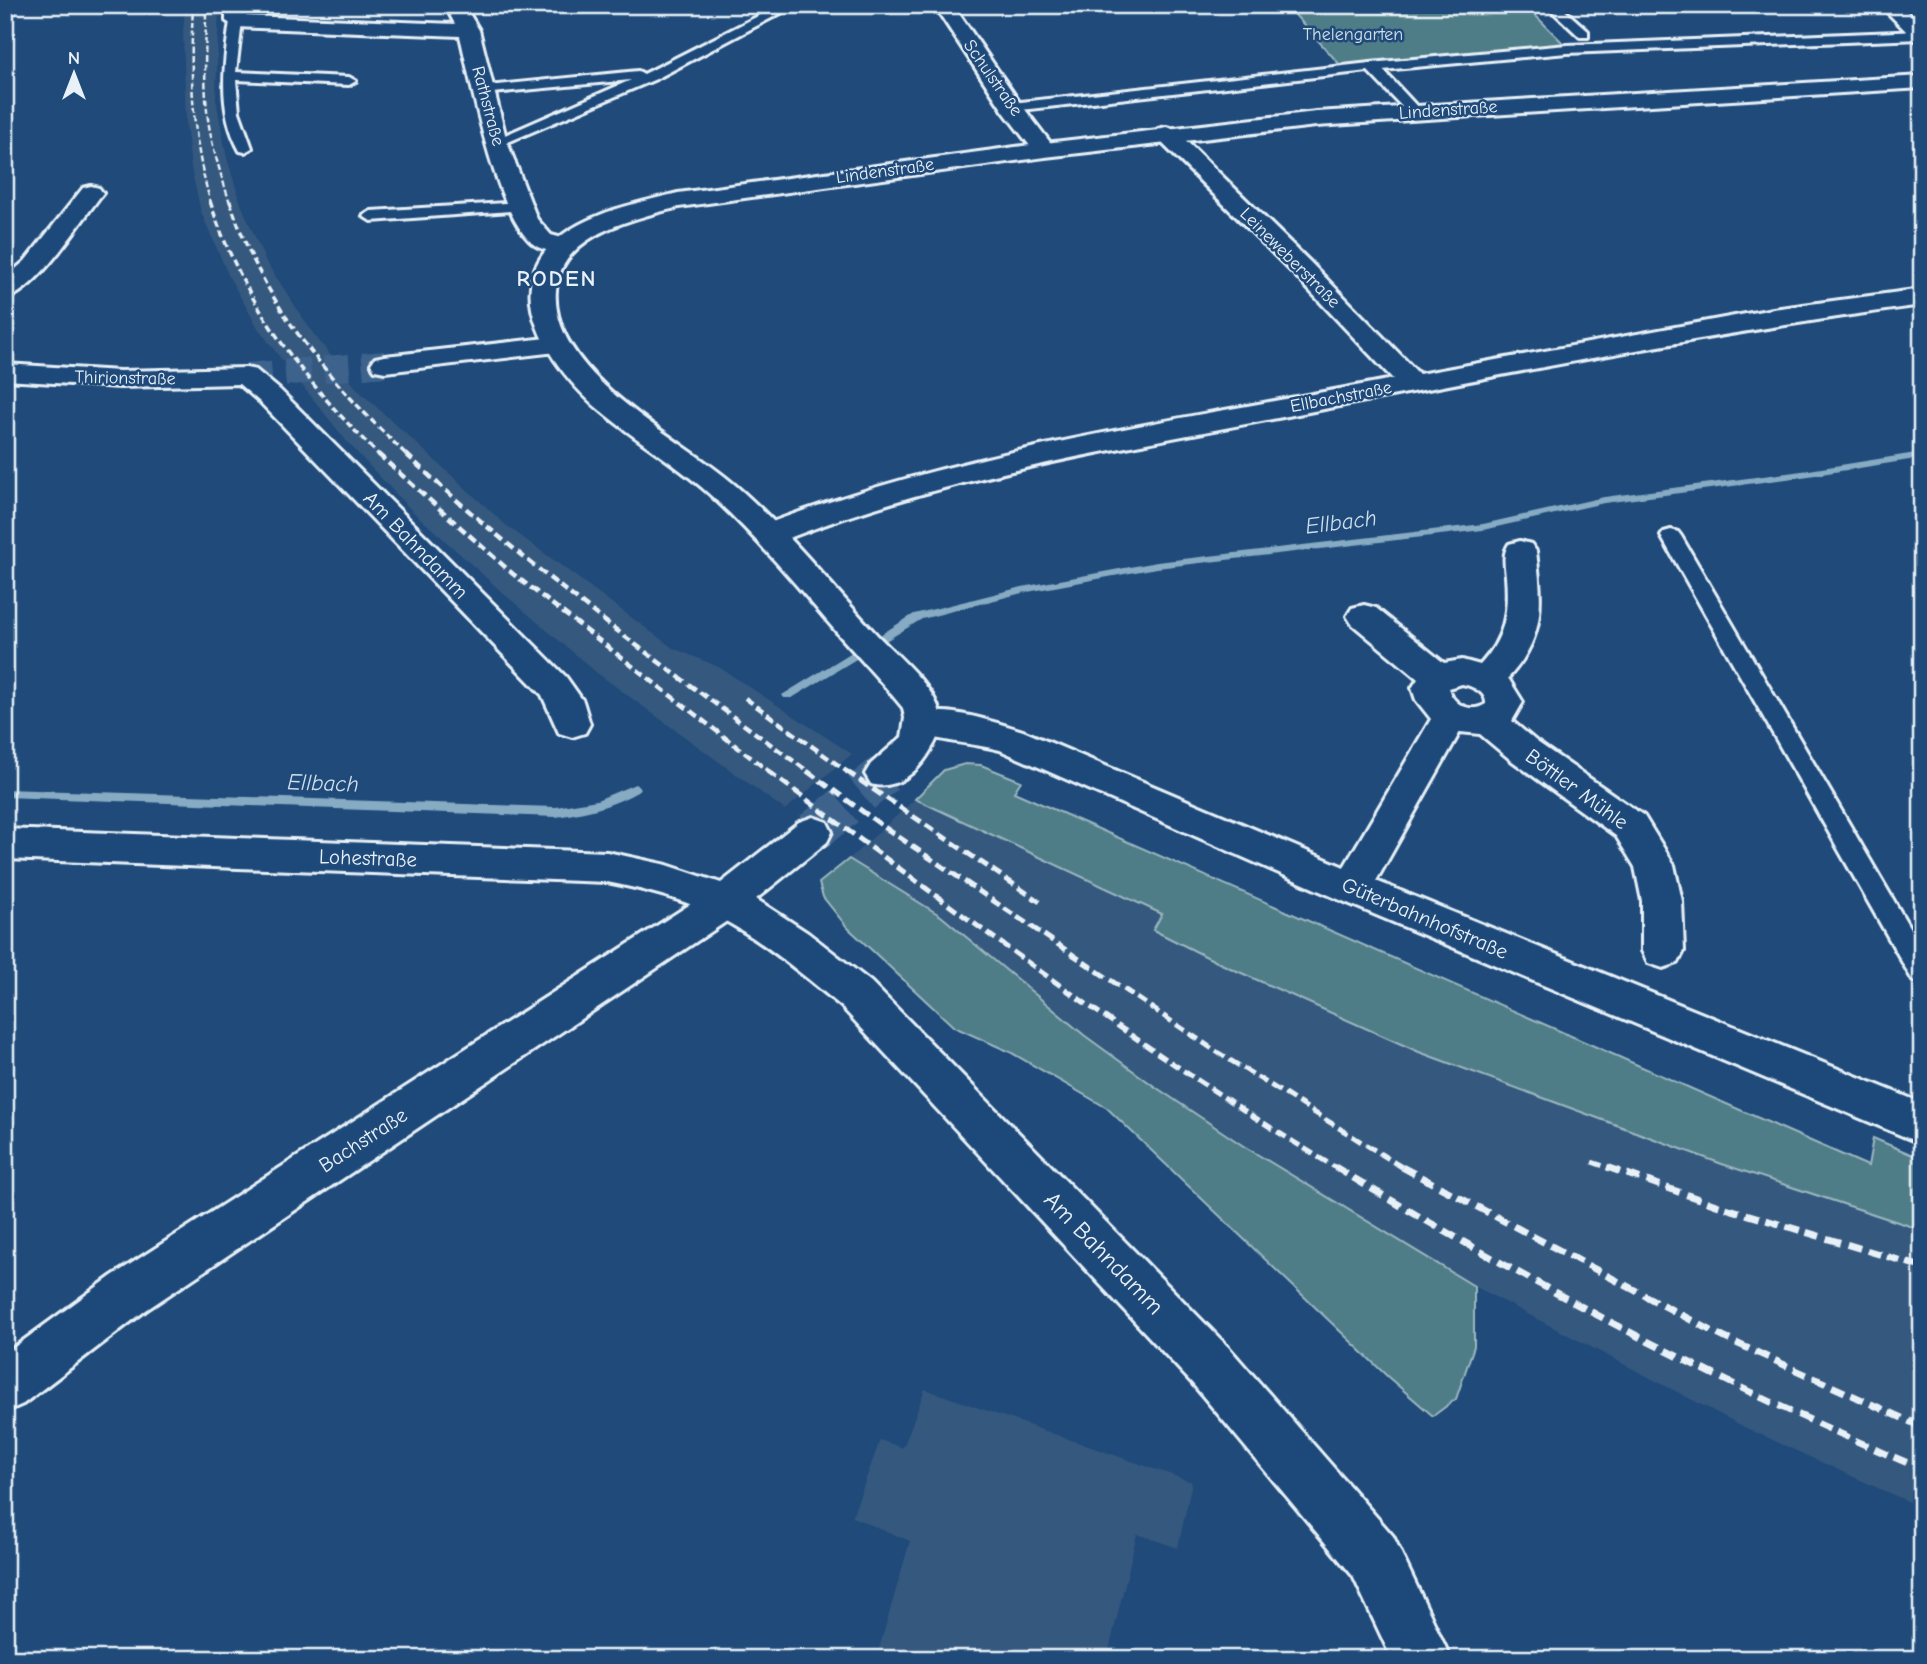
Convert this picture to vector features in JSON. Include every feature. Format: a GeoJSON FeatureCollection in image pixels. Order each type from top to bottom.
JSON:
{"type":"FeatureCollection","features":[{"type":"Feature","properties":{"kind":"street"},"geometry":{"type":"LineString","coordinates":[[5,10],[14,5]]}},
{"type":"Feature","properties":{"kind":"street","name":"Rathstraße"},"geometry":{"type":"LineString","coordinates":[[454,5],[469,30],[496,142],[526,221],[542,240],[564,246]]}},
{"type":"Feature","properties":{"kind":"street","name":"Schulstraße"},"geometry":{"type":"LineString","coordinates":[[943,5],[1012,107],[1045,150]]}},
{"type":"Feature","properties":{"kind":"street"},"geometry":{"type":"LineString","coordinates":[[1889,5],[1921,36]]}},
{"type":"Feature","properties":{"kind":"street"},"geometry":{"type":"LineString","coordinates":[[236,13],[469,30]]}},
{"type":"Feature","properties":{"kind":"street","name":"Lindenstraße"},"geometry":{"type":"LineString","coordinates":[[926,724],[920,705],[770,534],[706,475],[619,410],[581,377],[555,345],[545,318],[544,282],[551,262],[564,246],[585,231],[613,219],[678,200],[1166,135],[1289,121],[1415,112],[1922,82]]}},
{"type":"Feature","properties":{"kind":"street","name":"Leineweberstraße"},"geometry":{"type":"LineString","coordinates":[[1166,135],[1301,267],[1413,383]]}},
{"type":"Feature","properties":{"kind":"street"},"geometry":{"type":"LineString","coordinates":[[5,291],[34,266],[91,193]]}},
{"type":"Feature","properties":{"kind":"street","name":"Ellbachstraße"},"geometry":{"type":"LineString","coordinates":[[770,534],[861,499],[936,477],[1413,383],[1773,317],[1922,297]]}},
{"type":"Feature","properties":{"kind":"street"},"geometry":{"type":"LineString","coordinates":[[385,364],[555,345]]}},
{"type":"Feature","properties":{"kind":"street","name":"Thirionstraße"},"geometry":{"type":"LineString","coordinates":[[5,372],[120,379],[246,376]]}},
{"type":"Feature","properties":{"kind":"street","name":"Am Bahndamm"},"geometry":{"type":"LineString","coordinates":[[246,376],[270,396],[554,686],[565,701],[572,724]]}},
{"type":"Feature","properties":{"kind":"street"},"geometry":{"type":"LineString","coordinates":[[1487,679],[1506,660],[1521,633],[1526,606],[1520,551]]}},
{"type":"Feature","properties":{"kind":"street"},"geometry":{"type":"LineString","coordinates":[[1352,888],[1469,718],[1497,716],[1504,702],[1502,694],[1487,679],[1462,672],[1439,676],[1417,663],[1364,616]]}},
{"type":"Feature","properties":{"kind":"street","name":"Böttler Mühle"},"geometry":{"type":"LineString","coordinates":[[1439,676],[1430,688],[1434,704],[1469,718],[1524,751],[1630,826],[1654,865],[1662,901],[1663,951]]}},
{"type":"Feature","properties":{"kind":"street"},"geometry":{"type":"LineString","coordinates":[[884,774],[921,739],[926,724]]}},
{"type":"Feature","properties":{"kind":"street","name":"Güterbahnhofstraße"},"geometry":{"type":"LineString","coordinates":[[926,724],[1010,740],[1352,888],[1922,1124]]}},
{"type":"Feature","properties":{"kind":"street"},"geometry":{"type":"LineString","coordinates":[[725,902],[813,832]]}},
{"type":"Feature","properties":{"kind":"street","name":"Lohestraße"},"geometry":{"type":"LineString","coordinates":[[5,844],[607,867],[661,878],[725,902]]}},
{"type":"Feature","properties":{"kind":"street","name":"Am Bahndamm"},"geometry":{"type":"LineString","coordinates":[[725,902],[791,942],[856,994],[1211,1366],[1373,1556],[1422,1659]]}},
{"type":"Feature","properties":{"kind":"street","name":"Bachstraße"},"geometry":{"type":"LineString","coordinates":[[5,1386],[129,1293],[725,902]]}},
{"type":"Feature","properties":{"kind":"lane"},"geometry":{"type":"LineString","coordinates":[[496,142],[651,76],[790,5]]}},
{"type":"Feature","properties":{"kind":"lane"},"geometry":{"type":"LineString","coordinates":[[1552,5],[1584,34]]}},
{"type":"Feature","properties":{"kind":"lane"},"geometry":{"type":"LineString","coordinates":[[236,13],[229,76],[232,112],[245,148]]}},
{"type":"Feature","properties":{"kind":"lane"},"geometry":{"type":"LineString","coordinates":[[1012,107],[1370,67],[1567,49],[1921,36]]}},
{"type":"Feature","properties":{"kind":"lane"},"geometry":{"type":"LineString","coordinates":[[1370,67],[1376,70],[1415,112]]}},
{"type":"Feature","properties":{"kind":"lane"},"geometry":{"type":"LineString","coordinates":[[482,90],[634,75],[651,76]]}},
{"type":"Feature","properties":{"kind":"lane"},"geometry":{"type":"LineString","coordinates":[[229,76],[349,81]]}},
{"type":"Feature","properties":{"kind":"lane"},"geometry":{"type":"LineString","coordinates":[[371,216],[521,207]]}},
{"type":"Feature","properties":{"kind":"lane"},"geometry":{"type":"LineString","coordinates":[[1671,536],[1922,973]]}},
{"type":"Feature","properties":{"kind":"shaded area"},"geometry":{"type":"Polygon","coordinates":[[[185,5],[219,5],[216,99],[227,158],[241,204],[265,260],[313,333],[358,390],[506,525],[673,648],[719,667],[852,754],[785,810],[597,673],[503,593],[410,509],[348,443],[281,359],[258,328],[229,277],[201,212],[191,168],[186,124],[183,33],[185,5]]]}},
{"type":"Feature","properties":{"kind":"shaded area"},"geometry":{"type":"Polygon","coordinates":[[[915,799],[1162,915],[1154,930],[1219,963],[1419,1052],[1722,1164],[1922,1230],[1922,1508],[1746,1428],[1474,1286],[1242,1145],[1154,1086],[849,859],[915,799]]]}},
{"type":"Feature","properties":{"kind":"shaded area"},"geometry":{"type":"Polygon","coordinates":[[[925,1389],[1192,1482],[1178,1548],[1137,1534],[1107,1659],[876,1659],[910,1541],[852,1517],[880,1440],[903,1448],[925,1389]]]}},
{"type":"Feature","properties":{"kind":"green space","name":"Thelengarten"},"geometry":{"type":"Polygon","coordinates":[[[1286,5],[1525,5],[1568,48],[1341,66],[1286,5]]]}},
{"type":"Feature","properties":{"kind":"green space"},"geometry":{"type":"Polygon","coordinates":[[[965,764],[981,765],[1021,781],[1014,792],[1868,1166],[1873,1138],[1922,1159],[1922,1230],[1722,1164],[1419,1052],[1219,963],[1153,930],[1162,914],[915,799],[944,770],[965,764]]]}},
{"type":"Feature","properties":{"kind":"green space"},"geometry":{"type":"Polygon","coordinates":[[[849,859],[941,916],[1084,1035],[1154,1086],[1242,1145],[1474,1286],[1474,1346],[1456,1399],[1433,1416],[1388,1377],[1107,1108],[1010,1052],[954,1027],[847,927],[823,897],[819,883],[849,859]]]}},
{"type":"Feature","properties":{"kind":"waterway","name":"Ellbach"},"geometry":{"type":"LineString","coordinates":[[788,695],[918,616],[1022,590],[1157,565],[1483,527],[1604,500],[1922,455]]}},
{"type":"Feature","properties":{"kind":"waterway","name":"Ellbach"},"geometry":{"type":"LineString","coordinates":[[5,793],[556,812],[597,805],[635,788]]}},
{"type":"Feature","properties":{"kind":"tunnel"},"geometry":{"type":"LineString","coordinates":[[246,376],[385,364]]}},
{"type":"Feature","properties":{"kind":"tunnel"},"geometry":{"type":"LineString","coordinates":[[813,832],[884,774]]}},
{"type":"Feature","properties":{"kind":"railway"},"geometry":{"type":"LineString","coordinates":[[193,5],[193,105],[199,154],[211,203]]}},
{"type":"Feature","properties":{"kind":"railway"},"geometry":{"type":"LineString","coordinates":[[206,5],[206,105],[214,151],[230,203]]}},
{"type":"Feature","properties":{"kind":"railway"},"geometry":{"type":"LineString","coordinates":[[210,201],[223,238],[240,273],[279,339],[326,400],[378,454]]}},
{"type":"Feature","properties":{"kind":"railway"},"geometry":{"type":"LineString","coordinates":[[230,201],[260,274],[302,340],[352,400],[406,454]]}},
{"type":"Feature","properties":{"kind":"railway"},"geometry":{"type":"LineString","coordinates":[[378,454],[513,574],[771,773]]}},
{"type":"Feature","properties":{"kind":"railway"},"geometry":{"type":"LineString","coordinates":[[406,454],[552,580],[654,659],[810,773]]}},
{"type":"Feature","properties":{"kind":"railway"},"geometry":{"type":"LineString","coordinates":[[745,698],[849,773]]}},
{"type":"Feature","properties":{"kind":"railway"},"geometry":{"type":"LineString","coordinates":[[768,771],[1048,977],[1192,1076],[1338,1169]]}},
{"type":"Feature","properties":{"kind":"railway"},"geometry":{"type":"LineString","coordinates":[[807,771],[884,827],[1217,1052],[1405,1169]]}},
{"type":"Feature","properties":{"kind":"railway"},"geometry":{"type":"LineString","coordinates":[[846,771],[1040,902]]}},
{"type":"Feature","properties":{"kind":"railway"},"geometry":{"type":"LineString","coordinates":[[1592,1162],[1612,1169]]}},
{"type":"Feature","properties":{"kind":"railway"},"geometry":{"type":"LineString","coordinates":[[1335,1167],[1478,1250],[1624,1329],[1772,1402],[1922,1469]]}},
{"type":"Feature","properties":{"kind":"railway"},"geometry":{"type":"LineString","coordinates":[[1402,1167],[1725,1338],[1922,1427]]}},
{"type":"Feature","properties":{"kind":"railway"},"geometry":{"type":"LineString","coordinates":[[1607,1167],[1719,1206],[1922,1267]]}},
{"type":"Feature","properties":{"kind":"district","name":"RODEN"},"geometry":{"type":"Point","coordinates":[557,278]}}]}
